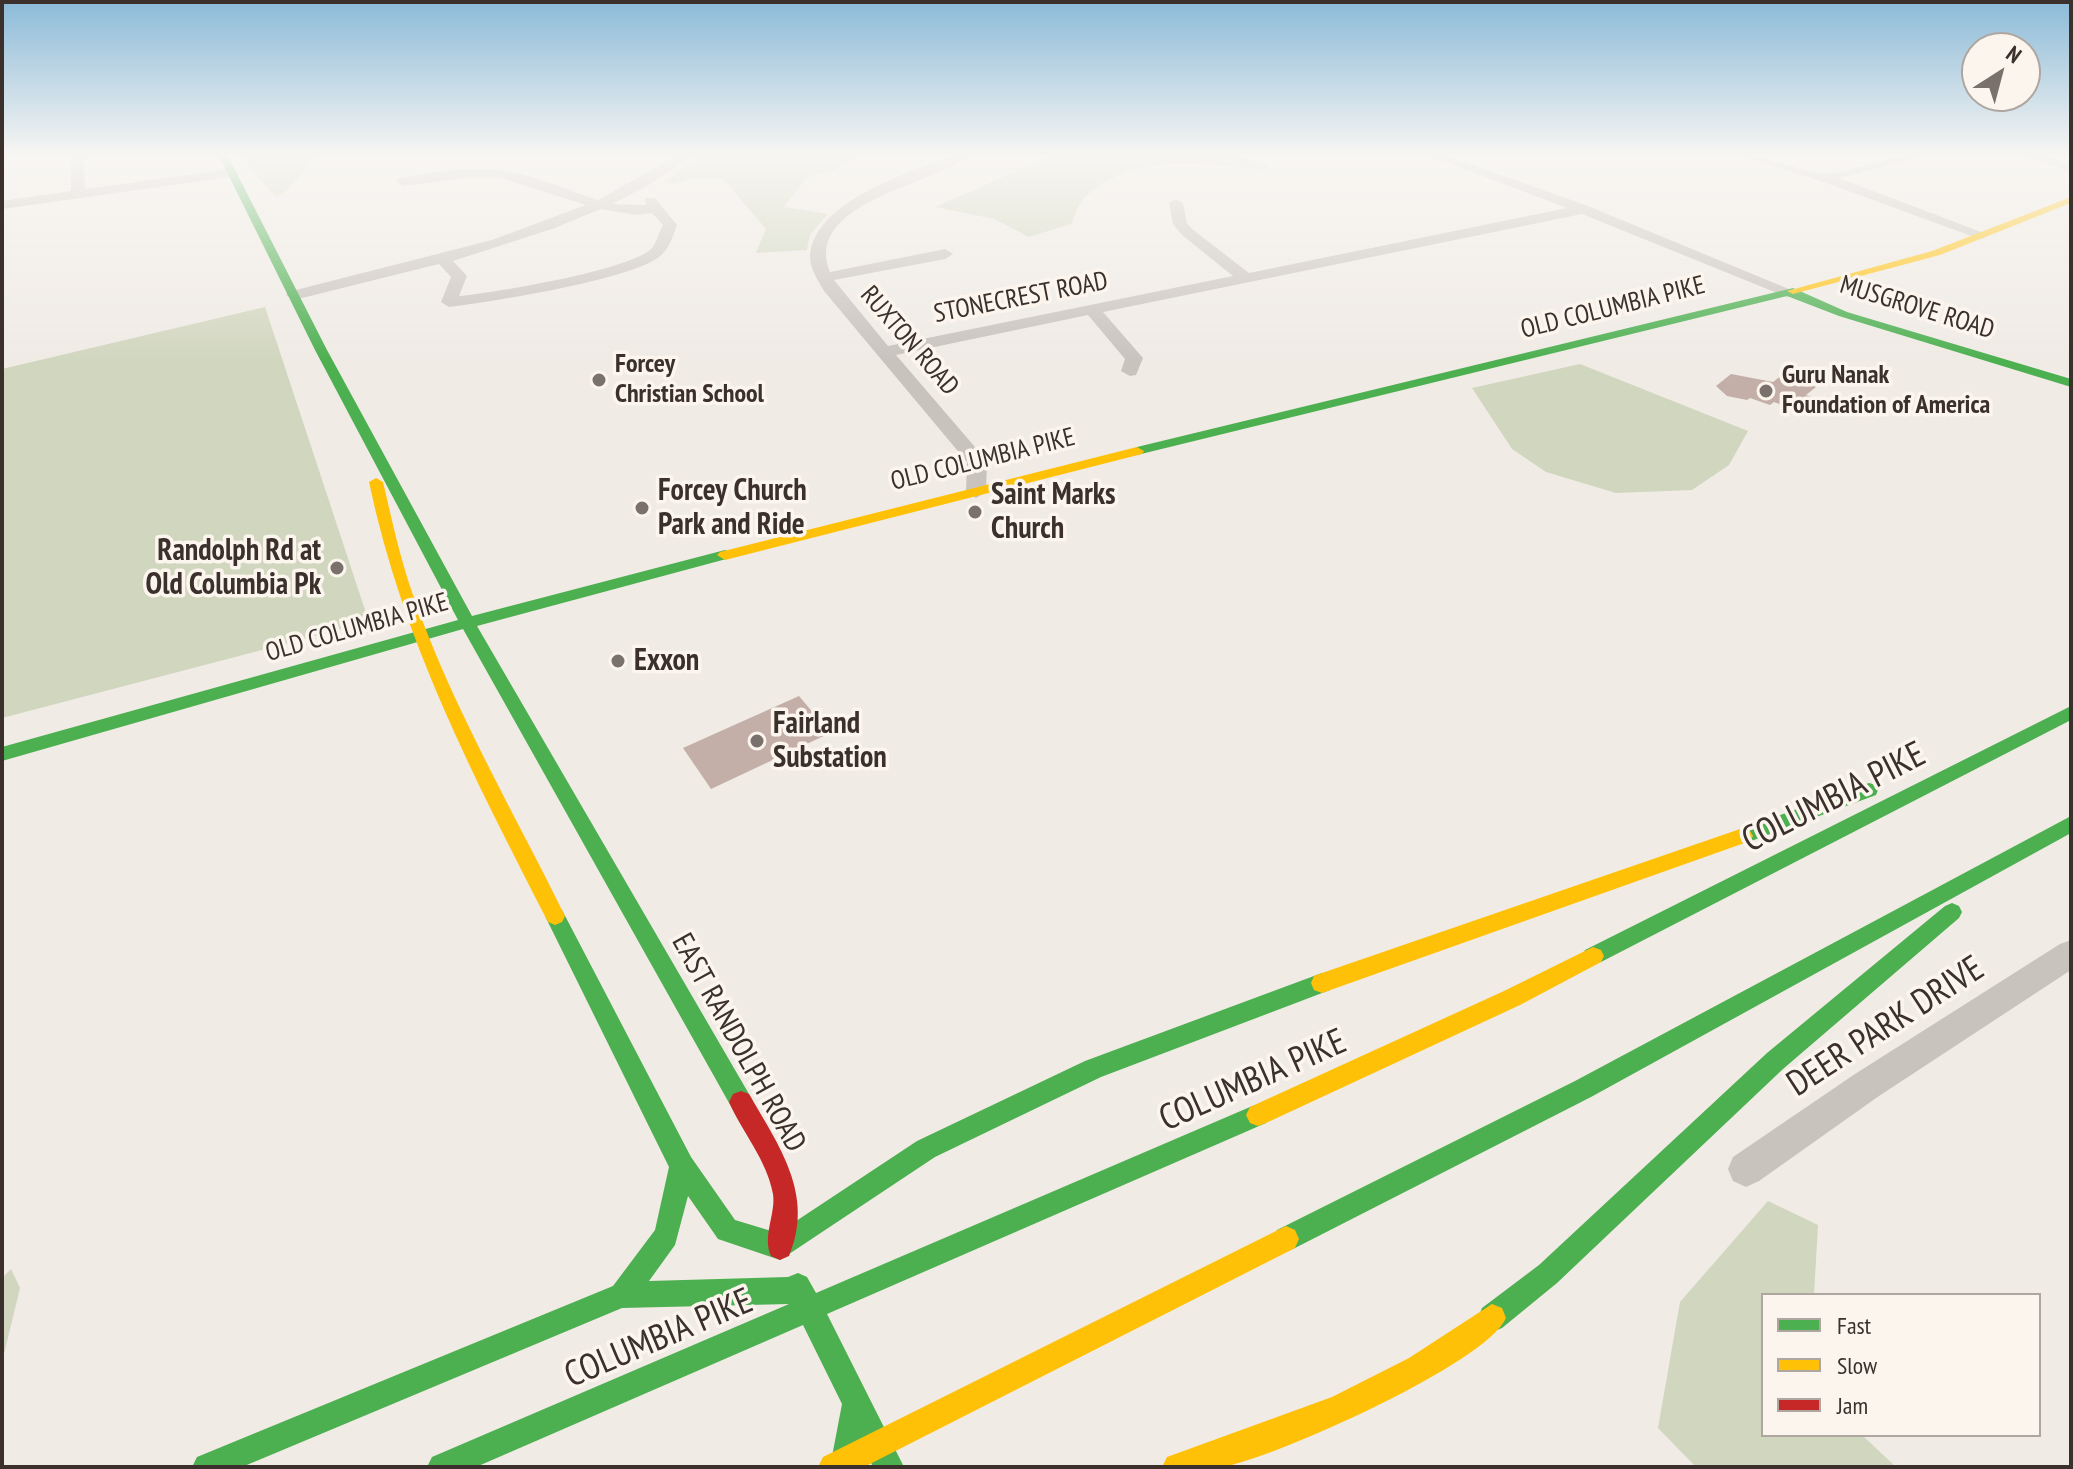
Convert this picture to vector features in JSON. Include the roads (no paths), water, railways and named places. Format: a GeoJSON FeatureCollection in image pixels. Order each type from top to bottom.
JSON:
{"type":"FeatureCollection","features":[{"type":"Feature","properties":{"kind":"main road","name":"EAST RANDOLPH ROAD"},"geometry":{"type":"LineString","coordinates":[[257,225],[468,624],[776,1164],[786,1196],[790,1268]]}},
{"type":"Feature","properties":{"kind":"main road","name":"OLD COLUMBIA PIKE"},"geometry":{"type":"LineString","coordinates":[[2,754],[418,636],[894,510],[976,492],[1059,467],[1788,292],[1936,253],[2009,225]]}},
{"type":"Feature","properties":{"kind":"main road","name":"MUSGROVE ROAD"},"geometry":{"type":"LineString","coordinates":[[1788,292],[1843,314],[2071,383]]}},
{"type":"Feature","properties":{"kind":"main road","name":"EAST RANDOLPH ROAD"},"geometry":{"type":"LineString","coordinates":[[366,430],[381,511],[418,636],[682,1166],[727,1230],[790,1268]]}},
{"type":"Feature","properties":{"kind":"main road","name":"COLUMBIA PIKE"},"geometry":{"type":"LineString","coordinates":[[442,1467],[1329,1084],[1512,998],[2071,712]]}},
{"type":"Feature","properties":{"kind":"main road"},"geometry":{"type":"LineString","coordinates":[[207,1467],[622,1295],[763,1291],[926,1149],[1093,1069],[1384,960],[1583,894],[2041,728]]}},
{"type":"Feature","properties":{"kind":"main road"},"geometry":{"type":"LineString","coordinates":[[833,1467],[1569,1097],[2025,852],[2071,824]]}},
{"type":"Feature","properties":{"kind":"main road"},"geometry":{"type":"LineString","coordinates":[[1177,1467],[1252,1444],[1332,1412],[1416,1372],[1486,1323],[1548,1274],[1775,1061],[2025,852]]}},
{"type":"Feature","properties":{"kind":"main road"},"geometry":{"type":"LineString","coordinates":[[622,1295],[666,1236],[682,1166]]}},
{"type":"Feature","properties":{"kind":"main road"},"geometry":{"type":"LineString","coordinates":[[790,1268],[889,1467]]}},
{"type":"Feature","properties":{"kind":"main road"},"geometry":{"type":"LineString","coordinates":[[845,1467],[857,1400]]}},
{"type":"Feature","properties":{"kind":"street"},"geometry":{"type":"LineString","coordinates":[[294,295],[442,258],[545,225]]}},
{"type":"Feature","properties":{"kind":"street"},"geometry":{"type":"LineString","coordinates":[[442,258],[459,276],[449,302],[501,296],[644,259],[655,253],[670,225]]}},
{"type":"Feature","properties":{"kind":"street","name":"RUXTON ROAD"},"geometry":{"type":"LineString","coordinates":[[831,225],[821,236],[817,255],[820,270],[830,288],[977,461],[976,492]]}},
{"type":"Feature","properties":{"kind":"street"},"geometry":{"type":"LineString","coordinates":[[1180,225],[1246,278]]}},
{"type":"Feature","properties":{"kind":"street","name":"STONECREST ROAD"},"geometry":{"type":"LineString","coordinates":[[884,352],[1507,225]]}},
{"type":"Feature","properties":{"kind":"street","name":"MUSGROVE ROAD"},"geometry":{"type":"LineString","coordinates":[[1621,225],[1788,292]]}},
{"type":"Feature","properties":{"kind":"street"},"geometry":{"type":"LineString","coordinates":[[1952,225],[1982,235]]}},
{"type":"Feature","properties":{"kind":"street"},"geometry":{"type":"LineString","coordinates":[[826,277],[945,254]]}},
{"type":"Feature","properties":{"kind":"street"},"geometry":{"type":"LineString","coordinates":[[1092,310],[1134,358],[1130,371]]}},
{"type":"Feature","properties":{"kind":"street","name":"DEER PARK DRIVE"},"geometry":{"type":"LineString","coordinates":[[1746,1169],[1867,1085],[2071,953]]}},
{"type":"Feature","properties":{"kind":"place","name":"Forcey Christian School"},"geometry":{"type":"Point","coordinates":[599,380]}},
{"type":"Feature","properties":{"kind":"place","name":"Guru Nanak Foundation of America"},"geometry":{"type":"Point","coordinates":[1766,391]}},
{"type":"Feature","properties":{"kind":"place","name":"Forcey Church Park and Ride"},"geometry":{"type":"Point","coordinates":[642,508]}},
{"type":"Feature","properties":{"kind":"place","name":"Saint Marks Church"},"geometry":{"type":"Point","coordinates":[975,512]}},
{"type":"Feature","properties":{"kind":"place","name":"Randolph Rd at Old Columbia Pk"},"geometry":{"type":"Point","coordinates":[337,568]}},
{"type":"Feature","properties":{"kind":"place","name":"Exxon"},"geometry":{"type":"Point","coordinates":[618,661]}},
{"type":"Feature","properties":{"kind":"place","name":"Fairland Substation"},"geometry":{"type":"Point","coordinates":[757,741]}}]}
